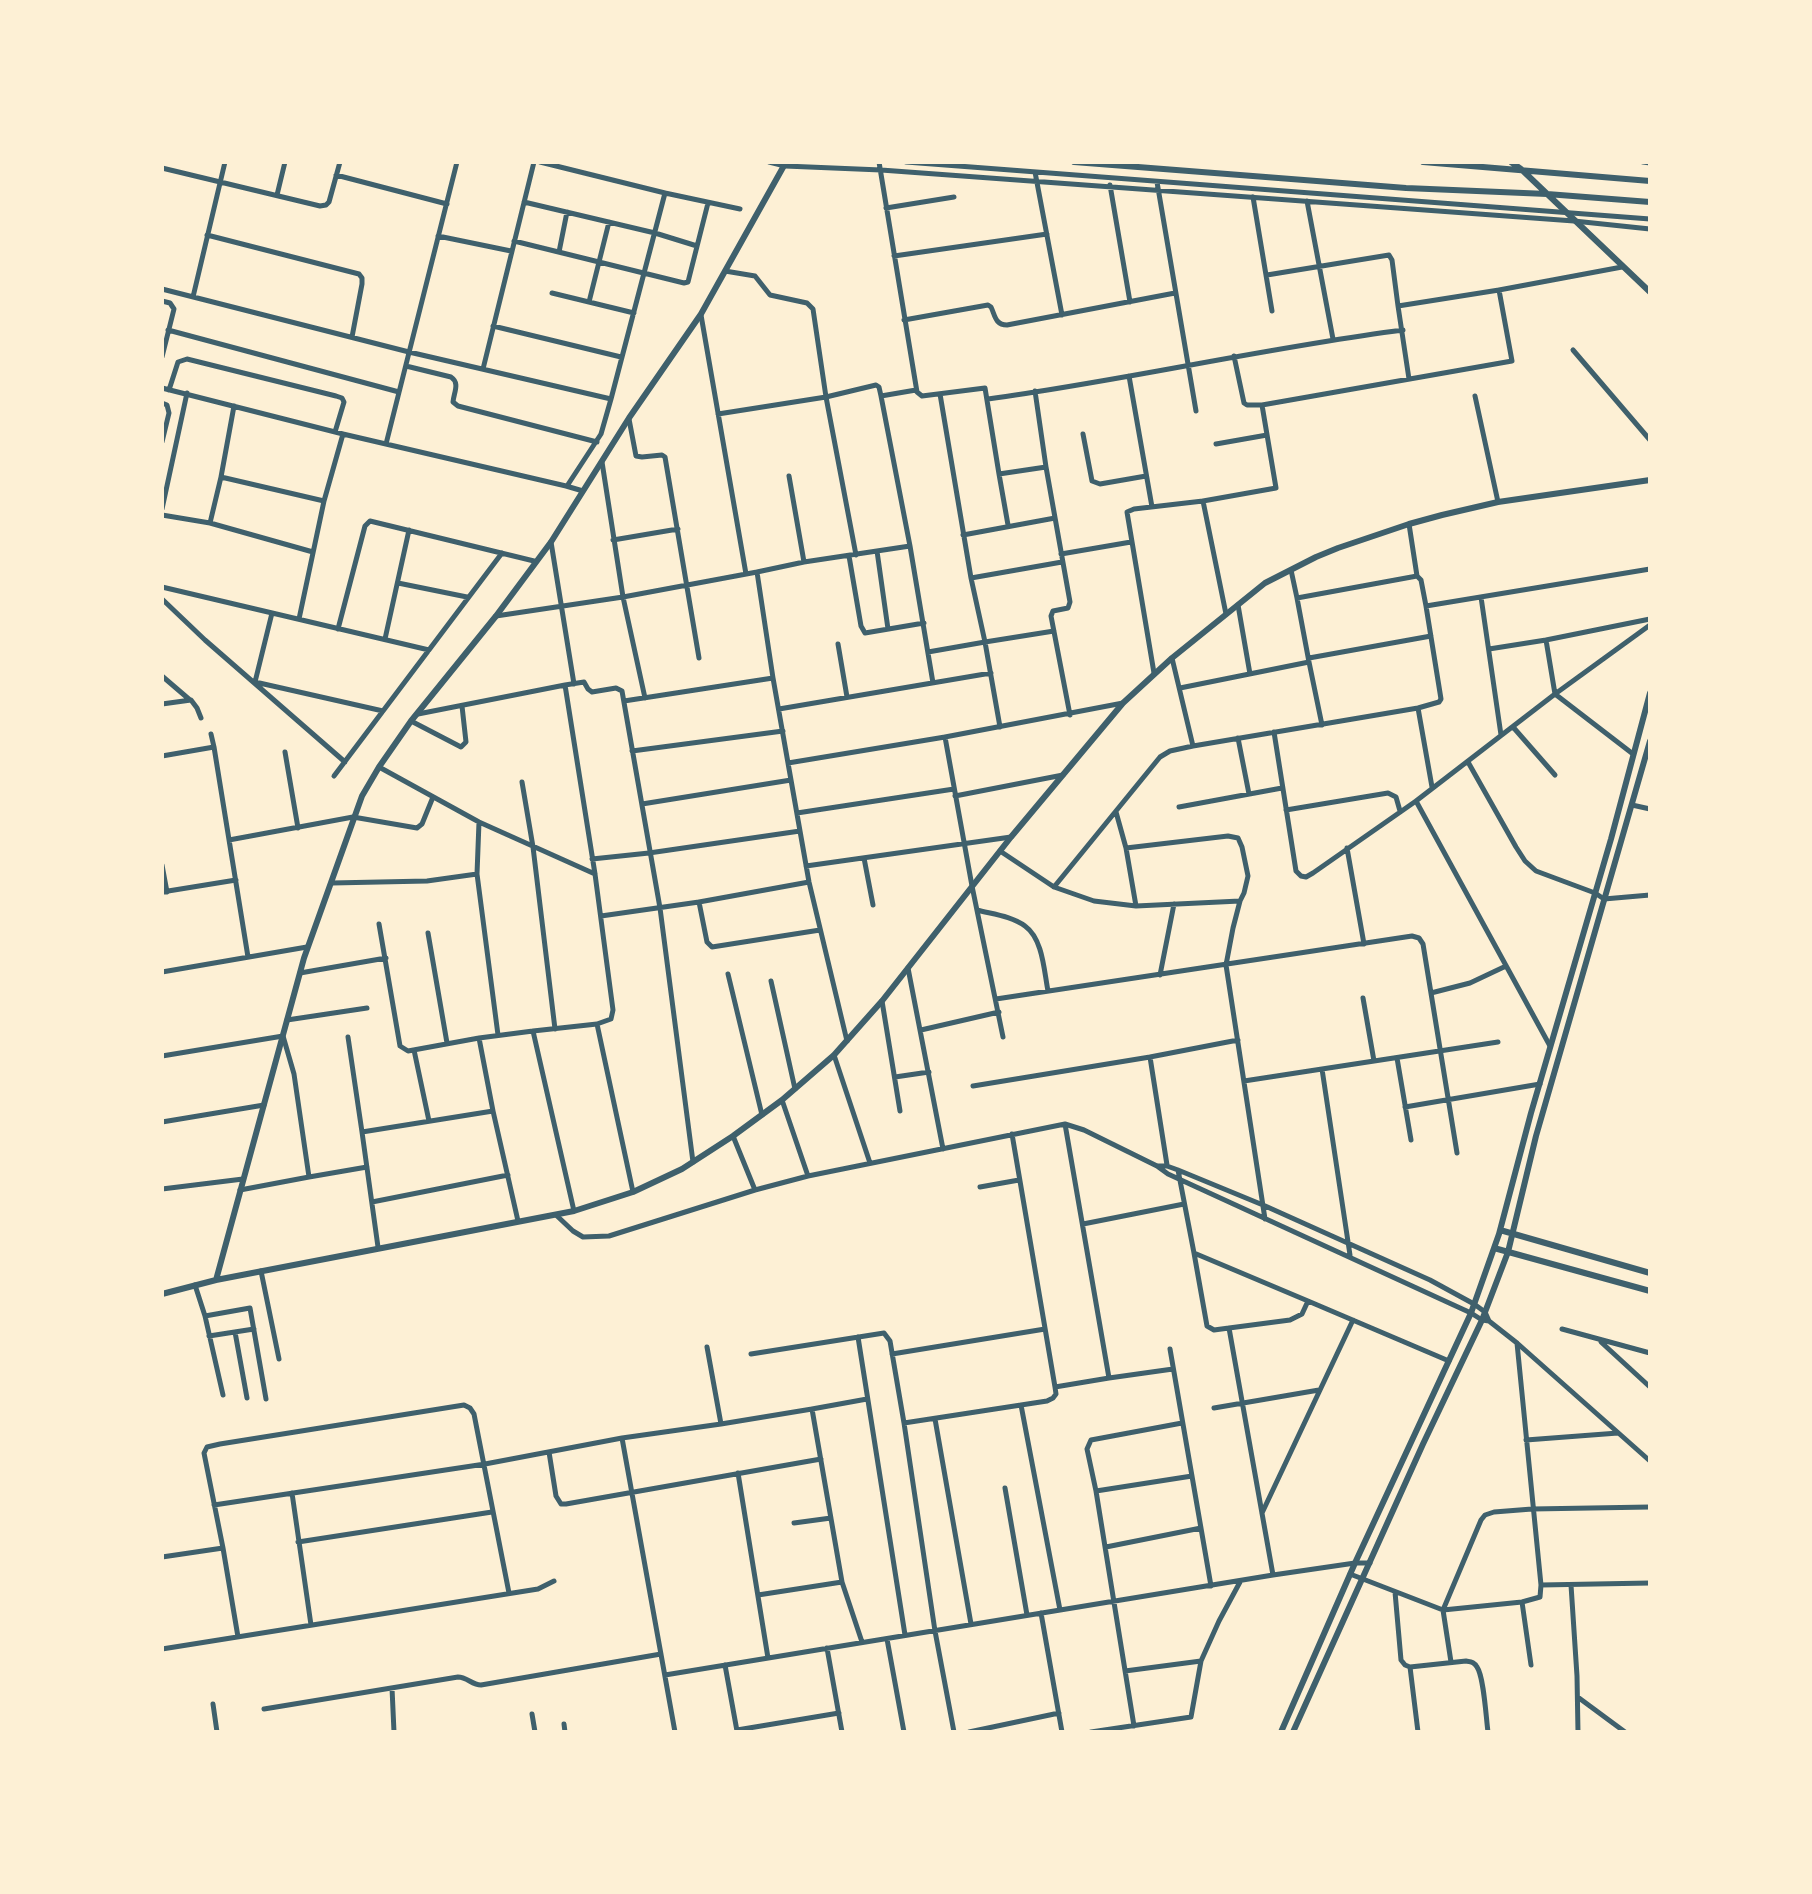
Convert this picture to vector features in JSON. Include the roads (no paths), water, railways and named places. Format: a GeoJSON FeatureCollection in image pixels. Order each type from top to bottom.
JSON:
{"type":"FeatureCollection","features":[{"type":"Feature","properties":{"kind":"street"},"geometry":{"type":"LineString","coordinates":[[193,297],[225,162]]}},
{"type":"Feature","properties":{"kind":"street"},"geometry":{"type":"LineString","coordinates":[[277,195],[285,162]]}},
{"type":"Feature","properties":{"kind":"street"},"geometry":{"type":"LineString","coordinates":[[162,168],[320,206],[329,202],[340,162]]}},
{"type":"Feature","properties":{"kind":"street"},"geometry":{"type":"LineString","coordinates":[[386,444],[457,162]]}},
{"type":"Feature","properties":{"kind":"street"},"geometry":{"type":"LineString","coordinates":[[483,369],[534,162]]}},
{"type":"Feature","properties":{"kind":"street"},"geometry":{"type":"LineString","coordinates":[[540,162],[740,209]]}},
{"type":"Feature","properties":{"kind":"street"},"geometry":{"type":"LineString","coordinates":[[769,162],[1650,229]]}},
{"type":"Feature","properties":{"kind":"street"},"geometry":{"type":"LineString","coordinates":[[879,162],[916,390],[922,396],[985,388],[1008,525]]}},
{"type":"Feature","properties":{"kind":"street"},"geometry":{"type":"LineString","coordinates":[[906,162],[1650,219]]}},
{"type":"Feature","properties":{"kind":"street"},"geometry":{"type":"LineString","coordinates":[[1074,162],[1406,188],[1650,202]]}},
{"type":"Feature","properties":{"kind":"street"},"geometry":{"type":"LineString","coordinates":[[1423,162],[1650,181]]}},
{"type":"Feature","properties":{"kind":"street"},"geometry":{"type":"LineString","coordinates":[[1511,162],[1650,292]]}},
{"type":"Feature","properties":{"kind":"street"},"geometry":{"type":"LineString","coordinates":[[1643,162],[1650,163]]}},
{"type":"Feature","properties":{"kind":"street"},"geometry":{"type":"LineString","coordinates":[[216,1280],[307,947],[366,788],[414,718],[551,542],[629,418],[701,314],[786,164]]}},
{"type":"Feature","properties":{"kind":"street"},"geometry":{"type":"LineString","coordinates":[[1035,172],[1062,315]]}},
{"type":"Feature","properties":{"kind":"street"},"geometry":{"type":"LineString","coordinates":[[336,175],[447,204]]}},
{"type":"Feature","properties":{"kind":"street"},"geometry":{"type":"LineString","coordinates":[[1110,178],[1130,302]]}},
{"type":"Feature","properties":{"kind":"street"},"geometry":{"type":"LineString","coordinates":[[1157,182],[1196,411]]}},
{"type":"Feature","properties":{"kind":"street"},"geometry":{"type":"LineString","coordinates":[[566,486],[597,442],[604,426],[665,193]]}},
{"type":"Feature","properties":{"kind":"street"},"geometry":{"type":"LineString","coordinates":[[886,208],[954,197]]}},
{"type":"Feature","properties":{"kind":"street"},"geometry":{"type":"LineString","coordinates":[[1253,197],[1272,311]]}},
{"type":"Feature","properties":{"kind":"street"},"geometry":{"type":"LineString","coordinates":[[1307,201],[1333,339]]}},
{"type":"Feature","properties":{"kind":"street"},"geometry":{"type":"LineString","coordinates":[[524,202],[698,246]]}},
{"type":"Feature","properties":{"kind":"street"},"geometry":{"type":"LineString","coordinates":[[514,241],[688,282],[708,203]]}},
{"type":"Feature","properties":{"kind":"street"},"geometry":{"type":"LineString","coordinates":[[559,252],[567,212]]}},
{"type":"Feature","properties":{"kind":"street"},"geometry":{"type":"LineString","coordinates":[[589,302],[609,222]]}},
{"type":"Feature","properties":{"kind":"street"},"geometry":{"type":"LineString","coordinates":[[894,256],[1047,234]]}},
{"type":"Feature","properties":{"kind":"street"},"geometry":{"type":"LineString","coordinates":[[207,235],[359,274],[362,284],[352,337]]}},
{"type":"Feature","properties":{"kind":"street"},"geometry":{"type":"LineString","coordinates":[[438,236],[511,251]]}},
{"type":"Feature","properties":{"kind":"street"},"geometry":{"type":"LineString","coordinates":[[1267,275],[1389,255],[1409,379]]}},
{"type":"Feature","properties":{"kind":"street"},"geometry":{"type":"LineString","coordinates":[[1398,306],[1622,267]]}},
{"type":"Feature","properties":{"kind":"street"},"geometry":{"type":"LineString","coordinates":[[725,271],[755,276],[770,295],[811,306],[862,630],[869,633],[924,623]]}},
{"type":"Feature","properties":{"kind":"street"},"geometry":{"type":"LineString","coordinates":[[162,289],[409,352],[611,399]]}},
{"type":"Feature","properties":{"kind":"street"},"geometry":{"type":"LineString","coordinates":[[1234,356],[1247,405],[1262,405],[1512,361],[1499,290]]}},
{"type":"Feature","properties":{"kind":"street"},"geometry":{"type":"LineString","coordinates":[[552,293],[634,313]]}},
{"type":"Feature","properties":{"kind":"street"},"geometry":{"type":"LineString","coordinates":[[904,320],[988,305],[997,322],[1003,325],[1175,293]]}},
{"type":"Feature","properties":{"kind":"street"},"geometry":{"type":"LineString","coordinates":[[162,301],[170,303],[174,309],[162,357]]}},
{"type":"Feature","properties":{"kind":"street"},"geometry":{"type":"LineString","coordinates":[[701,314],[746,574]]}},
{"type":"Feature","properties":{"kind":"street"},"geometry":{"type":"LineString","coordinates":[[493,326],[621,357]]}},
{"type":"Feature","properties":{"kind":"street"},"geometry":{"type":"LineString","coordinates":[[168,330],[399,392]]}},
{"type":"Feature","properties":{"kind":"street"},"geometry":{"type":"LineString","coordinates":[[988,399],[1333,339],[1403,330]]}},
{"type":"Feature","properties":{"kind":"street"},"geometry":{"type":"LineString","coordinates":[[1573,350],[1650,440]]}},
{"type":"Feature","properties":{"kind":"street"},"geometry":{"type":"LineString","coordinates":[[335,432],[344,402],[336,396],[187,359],[178,362],[166,389],[187,393],[234,406],[335,432],[343,434],[583,491]]}},
{"type":"Feature","properties":{"kind":"street"},"geometry":{"type":"LineString","coordinates":[[406,366],[455,379],[457,386],[453,402],[458,406],[597,442]]}},
{"type":"Feature","properties":{"kind":"street"},"geometry":{"type":"LineString","coordinates":[[1129,376],[1152,507]]}},
{"type":"Feature","properties":{"kind":"street"},"geometry":{"type":"LineString","coordinates":[[718,414],[826,397],[876,385],[879,387],[933,683]]}},
{"type":"Feature","properties":{"kind":"street"},"geometry":{"type":"LineString","coordinates":[[881,396],[916,390]]}},
{"type":"Feature","properties":{"kind":"street"},"geometry":{"type":"LineString","coordinates":[[1035,391],[1070,605],[1051,613],[1070,715]]}},
{"type":"Feature","properties":{"kind":"street"},"geometry":{"type":"LineString","coordinates":[[187,393],[162,512],[313,552]]}},
{"type":"Feature","properties":{"kind":"street"},"geometry":{"type":"LineString","coordinates":[[940,394],[1000,727]]}},
{"type":"Feature","properties":{"kind":"street"},"geometry":{"type":"LineString","coordinates":[[1475,396],[1498,502]]}},
{"type":"Feature","properties":{"kind":"street"},"geometry":{"type":"LineString","coordinates":[[162,403],[167,405],[169,413],[162,442]]}},
{"type":"Feature","properties":{"kind":"street"},"geometry":{"type":"LineString","coordinates":[[1154,673],[1127,512],[1276,488],[1262,405]]}},
{"type":"Feature","properties":{"kind":"street"},"geometry":{"type":"LineString","coordinates":[[210,523],[234,406]]}},
{"type":"Feature","properties":{"kind":"street"},"geometry":{"type":"LineString","coordinates":[[629,418],[636,456],[665,457],[699,658]]}},
{"type":"Feature","properties":{"kind":"street"},"geometry":{"type":"LineString","coordinates":[[299,619],[324,501],[343,434]]}},
{"type":"Feature","properties":{"kind":"street"},"geometry":{"type":"LineString","coordinates":[[1083,434],[1092,481],[1100,484],[1146,476]]}},
{"type":"Feature","properties":{"kind":"street"},"geometry":{"type":"LineString","coordinates":[[1216,444],[1267,435]]}},
{"type":"Feature","properties":{"kind":"street"},"geometry":{"type":"LineString","coordinates":[[602,461],[623,597],[645,698]]}},
{"type":"Feature","properties":{"kind":"street"},"geometry":{"type":"LineString","coordinates":[[999,474],[1046,467]]}},
{"type":"Feature","properties":{"kind":"street"},"geometry":{"type":"LineString","coordinates":[[789,476],[804,562]]}},
{"type":"Feature","properties":{"kind":"street"},"geometry":{"type":"LineString","coordinates":[[221,477],[324,501]]}},
{"type":"Feature","properties":{"kind":"street"},"geometry":{"type":"LineString","coordinates":[[162,1294],[378,1247],[574,1211],[633,1192],[693,1162],[782,1100],[847,1042],[1123,703],[1154,673],[1268,581],[1338,548],[1409,524],[1498,502],[1650,480]]}},
{"type":"Feature","properties":{"kind":"street"},"geometry":{"type":"LineString","coordinates":[[1203,501],[1226,614]]}},
{"type":"Feature","properties":{"kind":"street"},"geometry":{"type":"LineString","coordinates":[[963,535],[1055,518]]}},
{"type":"Feature","properties":{"kind":"street"},"geometry":{"type":"LineString","coordinates":[[338,629],[367,523],[375,521],[534,561]]}},
{"type":"Feature","properties":{"kind":"street"},"geometry":{"type":"LineString","coordinates":[[1054,887],[1160,757],[1170,751],[1439,702],[1426,606],[1421,580],[1417,576],[1409,524]]}},
{"type":"Feature","properties":{"kind":"street"},"geometry":{"type":"LineString","coordinates":[[613,540],[678,529]]}},
{"type":"Feature","properties":{"kind":"street"},"geometry":{"type":"LineString","coordinates":[[385,639],[409,530]]}},
{"type":"Feature","properties":{"kind":"street"},"geometry":{"type":"LineString","coordinates":[[551,542],[574,684]]}},
{"type":"Feature","properties":{"kind":"street"},"geometry":{"type":"LineString","coordinates":[[1061,554],[1131,542]]}},
{"type":"Feature","properties":{"kind":"street"},"geometry":{"type":"LineString","coordinates":[[496,616],[623,597],[804,562],[910,546]]}},
{"type":"Feature","properties":{"kind":"street"},"geometry":{"type":"LineString","coordinates":[[877,551],[888,629]]}},
{"type":"Feature","properties":{"kind":"street"},"geometry":{"type":"LineString","coordinates":[[334,776],[502,553]]}},
{"type":"Feature","properties":{"kind":"street"},"geometry":{"type":"LineString","coordinates":[[971,578],[1062,562]]}},
{"type":"Feature","properties":{"kind":"street"},"geometry":{"type":"LineString","coordinates":[[1426,606],[1650,569]]}},
{"type":"Feature","properties":{"kind":"street"},"geometry":{"type":"LineString","coordinates":[[1291,570],[1322,725]]}},
{"type":"Feature","properties":{"kind":"street"},"geometry":{"type":"LineString","coordinates":[[757,572],[809,882],[847,1042]]}},
{"type":"Feature","properties":{"kind":"street"},"geometry":{"type":"LineString","coordinates":[[1297,598],[1417,576]]}},
{"type":"Feature","properties":{"kind":"street"},"geometry":{"type":"LineString","coordinates":[[398,583],[468,597]]}},
{"type":"Feature","properties":{"kind":"street"},"geometry":{"type":"LineString","coordinates":[[162,587],[429,650]]}},
{"type":"Feature","properties":{"kind":"street"},"geometry":{"type":"LineString","coordinates":[[1481,597],[1501,735]]}},
{"type":"Feature","properties":{"kind":"street"},"geometry":{"type":"LineString","coordinates":[[162,599],[345,762]]}},
{"type":"Feature","properties":{"kind":"street"},"geometry":{"type":"LineString","coordinates":[[1238,605],[1250,674]]}},
{"type":"Feature","properties":{"kind":"street"},"geometry":{"type":"LineString","coordinates":[[255,682],[272,613]]}},
{"type":"Feature","properties":{"kind":"street"},"geometry":{"type":"LineString","coordinates":[[1489,649],[1650,619]]}},
{"type":"Feature","properties":{"kind":"street"},"geometry":{"type":"LineString","coordinates":[[1274,732],[1296,871],[1306,877],[1416,801],[1650,625]]}},
{"type":"Feature","properties":{"kind":"street"},"geometry":{"type":"LineString","coordinates":[[928,652],[1054,631]]}},
{"type":"Feature","properties":{"kind":"street"},"geometry":{"type":"LineString","coordinates":[[1180,688],[1431,636]]}},
{"type":"Feature","properties":{"kind":"street"},"geometry":{"type":"LineString","coordinates":[[1546,640],[1555,694],[1633,754]]}},
{"type":"Feature","properties":{"kind":"street"},"geometry":{"type":"LineString","coordinates":[[838,644],[847,697]]}},
{"type":"Feature","properties":{"kind":"street"},"geometry":{"type":"LineString","coordinates":[[1172,658],[1193,746]]}},
{"type":"Feature","properties":{"kind":"street"},"geometry":{"type":"LineString","coordinates":[[779,709],[991,673]]}},
{"type":"Feature","properties":{"kind":"street"},"geometry":{"type":"LineString","coordinates":[[162,676],[191,700],[201,718]]}},
{"type":"Feature","properties":{"kind":"street"},"geometry":{"type":"LineString","coordinates":[[624,701],[773,678]]}},
{"type":"Feature","properties":{"kind":"street"},"geometry":{"type":"LineString","coordinates":[[255,682],[383,711]]}},
{"type":"Feature","properties":{"kind":"street"},"geometry":{"type":"LineString","coordinates":[[414,718],[584,682],[592,692],[619,688],[622,691],[660,908],[693,1162]]}},
{"type":"Feature","properties":{"kind":"street"},"geometry":{"type":"LineString","coordinates":[[379,924],[400,1046],[406,1050],[498,1035],[597,1024],[613,1016],[595,874],[565,685]]}},
{"type":"Feature","properties":{"kind":"street"},"geometry":{"type":"LineString","coordinates":[[1281,1732],[1350,1574],[1471,1313],[1500,1230],[1650,693]]}},
{"type":"Feature","properties":{"kind":"street"},"geometry":{"type":"LineString","coordinates":[[162,704],[191,700]]}},
{"type":"Feature","properties":{"kind":"street"},"geometry":{"type":"LineString","coordinates":[[788,763],[1070,715],[1123,703]]}},
{"type":"Feature","properties":{"kind":"street"},"geometry":{"type":"LineString","coordinates":[[414,718],[461,747],[466,742],[462,706]]}},
{"type":"Feature","properties":{"kind":"street"},"geometry":{"type":"LineString","coordinates":[[1418,708],[1432,787]]}},
{"type":"Feature","properties":{"kind":"street"},"geometry":{"type":"LineString","coordinates":[[1513,727],[1555,775]]}},
{"type":"Feature","properties":{"kind":"street"},"geometry":{"type":"LineString","coordinates":[[632,751],[783,731]]}},
{"type":"Feature","properties":{"kind":"street"},"geometry":{"type":"LineString","coordinates":[[211,734],[248,957]]}},
{"type":"Feature","properties":{"kind":"street"},"geometry":{"type":"LineString","coordinates":[[945,737],[1003,1037]]}},
{"type":"Feature","properties":{"kind":"street"},"geometry":{"type":"LineString","coordinates":[[1238,738],[1249,794]]}},
{"type":"Feature","properties":{"kind":"street"},"geometry":{"type":"LineString","coordinates":[[1293,1732],[1423,1444],[1485,1318],[1508,1252],[1536,1136],[1650,741]]}},
{"type":"Feature","properties":{"kind":"street"},"geometry":{"type":"LineString","coordinates":[[162,756],[214,747]]}},
{"type":"Feature","properties":{"kind":"street"},"geometry":{"type":"LineString","coordinates":[[285,752],[298,828]]}},
{"type":"Feature","properties":{"kind":"street"},"geometry":{"type":"LineString","coordinates":[[1468,762],[1525,861],[1536,871],[1604,899],[1650,895]]}},
{"type":"Feature","properties":{"kind":"street"},"geometry":{"type":"LineString","coordinates":[[379,767],[479,822],[595,874]]}},
{"type":"Feature","properties":{"kind":"street"},"geometry":{"type":"LineString","coordinates":[[955,796],[1064,775]]}},
{"type":"Feature","properties":{"kind":"street"},"geometry":{"type":"LineString","coordinates":[[642,804],[791,780]]}},
{"type":"Feature","properties":{"kind":"street"},"geometry":{"type":"LineString","coordinates":[[522,782],[555,1029]]}},
{"type":"Feature","properties":{"kind":"street"},"geometry":{"type":"LineString","coordinates":[[1179,807],[1282,788]]}},
{"type":"Feature","properties":{"kind":"street"},"geometry":{"type":"LineString","coordinates":[[797,813],[954,789]]}},
{"type":"Feature","properties":{"kind":"street"},"geometry":{"type":"LineString","coordinates":[[1286,810],[1388,793],[1396,797],[1400,811]]}},
{"type":"Feature","properties":{"kind":"street"},"geometry":{"type":"LineString","coordinates":[[229,840],[353,817],[417,828],[422,824],[434,797]]}},
{"type":"Feature","properties":{"kind":"street"},"geometry":{"type":"LineString","coordinates":[[1416,801],[1551,1047]]}},
{"type":"Feature","properties":{"kind":"street"},"geometry":{"type":"LineString","coordinates":[[1632,805],[1650,809]]}},
{"type":"Feature","properties":{"kind":"street"},"geometry":{"type":"LineString","coordinates":[[1116,812],[1136,906]]}},
{"type":"Feature","properties":{"kind":"street"},"geometry":{"type":"LineString","coordinates":[[479,822],[477,874],[498,1035]]}},
{"type":"Feature","properties":{"kind":"street"},"geometry":{"type":"LineString","coordinates":[[592,859],[800,831]]}},
{"type":"Feature","properties":{"kind":"street"},"geometry":{"type":"LineString","coordinates":[[1126,848],[1228,836],[1236,837],[1241,844],[1248,876],[1226,965],[1265,1219]]}},
{"type":"Feature","properties":{"kind":"street"},"geometry":{"type":"LineString","coordinates":[[806,866],[1011,837]]}},
{"type":"Feature","properties":{"kind":"street"},"geometry":{"type":"LineString","coordinates":[[1347,848],[1364,944]]}},
{"type":"Feature","properties":{"kind":"street"},"geometry":{"type":"LineString","coordinates":[[1000,851],[1054,887],[1094,901],[1136,906],[1240,901]]}},
{"type":"Feature","properties":{"kind":"street"},"geometry":{"type":"LineString","coordinates":[[864,858],[873,905]]}},
{"type":"Feature","properties":{"kind":"street"},"geometry":{"type":"LineString","coordinates":[[162,865],[164,892],[236,880]]}},
{"type":"Feature","properties":{"kind":"street"},"geometry":{"type":"LineString","coordinates":[[332,883],[418,881],[477,874]]}},
{"type":"Feature","properties":{"kind":"street"},"geometry":{"type":"LineString","coordinates":[[601,916],[809,882]]}},
{"type":"Feature","properties":{"kind":"street"},"geometry":{"type":"LineString","coordinates":[[699,902],[707,942],[712,947],[820,930]]}},
{"type":"Feature","properties":{"kind":"street"},"geometry":{"type":"LineString","coordinates":[[1160,975],[1174,904]]}},
{"type":"Feature","properties":{"kind":"street"},"geometry":{"type":"LineString","coordinates":[[977,910],[1025,925],[1040,952],[1048,991]]}},
{"type":"Feature","properties":{"kind":"street"},"geometry":{"type":"LineString","coordinates":[[428,933],[447,1043]]}},
{"type":"Feature","properties":{"kind":"street"},"geometry":{"type":"LineString","coordinates":[[996,999],[1412,936],[1419,938],[1423,944],[1457,1153]]}},
{"type":"Feature","properties":{"kind":"street"},"geometry":{"type":"LineString","coordinates":[[162,972],[307,947]]}},
{"type":"Feature","properties":{"kind":"street"},"geometry":{"type":"LineString","coordinates":[[300,973],[386,958]]}},
{"type":"Feature","properties":{"kind":"street"},"geometry":{"type":"LineString","coordinates":[[1431,993],[1470,983],[1506,966]]}},
{"type":"Feature","properties":{"kind":"street"},"geometry":{"type":"LineString","coordinates":[[908,968],[943,1149]]}},
{"type":"Feature","properties":{"kind":"street"},"geometry":{"type":"LineString","coordinates":[[728,974],[762,1115]]}},
{"type":"Feature","properties":{"kind":"street"},"geometry":{"type":"LineString","coordinates":[[771,981],[795,1089]]}},
{"type":"Feature","properties":{"kind":"street"},"geometry":{"type":"LineString","coordinates":[[1363,998],[1374,1061]]}},
{"type":"Feature","properties":{"kind":"street"},"geometry":{"type":"LineString","coordinates":[[882,1001],[900,1111]]}},
{"type":"Feature","properties":{"kind":"street"},"geometry":{"type":"LineString","coordinates":[[287,1020],[367,1008]]}},
{"type":"Feature","properties":{"kind":"street"},"geometry":{"type":"LineString","coordinates":[[921,1030],[999,1012]]}},
{"type":"Feature","properties":{"kind":"street"},"geometry":{"type":"LineString","coordinates":[[597,1024],[633,1192]]}},
{"type":"Feature","properties":{"kind":"street"},"geometry":{"type":"LineString","coordinates":[[533,1031],[574,1211]]}},
{"type":"Feature","properties":{"kind":"street"},"geometry":{"type":"LineString","coordinates":[[162,1056],[283,1036]]}},
{"type":"Feature","properties":{"kind":"street"},"geometry":{"type":"LineString","coordinates":[[283,1036],[294,1074],[309,1177]]}},
{"type":"Feature","properties":{"kind":"street"},"geometry":{"type":"LineString","coordinates":[[348,1037],[378,1247]]}},
{"type":"Feature","properties":{"kind":"street"},"geometry":{"type":"LineString","coordinates":[[479,1038],[518,1221]]}},
{"type":"Feature","properties":{"kind":"street"},"geometry":{"type":"LineString","coordinates":[[973,1086],[1238,1040]]}},
{"type":"Feature","properties":{"kind":"street"},"geometry":{"type":"LineString","coordinates":[[1244,1081],[1498,1042]]}},
{"type":"Feature","properties":{"kind":"street"},"geometry":{"type":"LineString","coordinates":[[414,1050],[429,1121]]}},
{"type":"Feature","properties":{"kind":"street"},"geometry":{"type":"LineString","coordinates":[[834,1055],[870,1163]]}},
{"type":"Feature","properties":{"kind":"street"},"geometry":{"type":"LineString","coordinates":[[1150,1057],[1168,1174]]}},
{"type":"Feature","properties":{"kind":"street"},"geometry":{"type":"LineString","coordinates":[[1397,1058],[1411,1140]]}},
{"type":"Feature","properties":{"kind":"street"},"geometry":{"type":"LineString","coordinates":[[1322,1069],[1351,1256]]}},
{"type":"Feature","properties":{"kind":"street"},"geometry":{"type":"LineString","coordinates":[[895,1077],[929,1072]]}},
{"type":"Feature","properties":{"kind":"street"},"geometry":{"type":"LineString","coordinates":[[1405,1107],[1540,1084]]}},
{"type":"Feature","properties":{"kind":"street"},"geometry":{"type":"LineString","coordinates":[[782,1100],[808,1176]]}},
{"type":"Feature","properties":{"kind":"street"},"geometry":{"type":"LineString","coordinates":[[162,1122],[264,1105]]}},
{"type":"Feature","properties":{"kind":"street"},"geometry":{"type":"LineString","coordinates":[[362,1132],[493,1111]]}},
{"type":"Feature","properties":{"kind":"street"},"geometry":{"type":"LineString","coordinates":[[556,1215],[579,1235],[609,1236],[808,1176],[1065,1124],[1084,1130],[1168,1174],[1485,1318]]}},
{"type":"Feature","properties":{"kind":"street"},"geometry":{"type":"LineString","coordinates":[[1065,1124],[1109,1378]]}},
{"type":"Feature","properties":{"kind":"street"},"geometry":{"type":"LineString","coordinates":[[904,1423],[1052,1400],[1056,1394],[1012,1134]]}},
{"type":"Feature","properties":{"kind":"street"},"geometry":{"type":"LineString","coordinates":[[733,1136],[755,1190]]}},
{"type":"Feature","properties":{"kind":"street"},"geometry":{"type":"LineString","coordinates":[[1157,1166],[1178,1170],[1263,1205],[1430,1280],[1474,1304],[1485,1318],[1650,1461]]}},
{"type":"Feature","properties":{"kind":"street"},"geometry":{"type":"LineString","coordinates":[[240,1190],[367,1167]]}},
{"type":"Feature","properties":{"kind":"street"},"geometry":{"type":"LineString","coordinates":[[1178,1170],[1207,1326],[1214,1330],[1290,1320],[1302,1314],[1308,1301]]}},
{"type":"Feature","properties":{"kind":"street"},"geometry":{"type":"LineString","coordinates":[[372,1202],[508,1175]]}},
{"type":"Feature","properties":{"kind":"street"},"geometry":{"type":"LineString","coordinates":[[162,1189],[243,1179]]}},
{"type":"Feature","properties":{"kind":"street"},"geometry":{"type":"LineString","coordinates":[[980,1187],[1019,1180]]}},
{"type":"Feature","properties":{"kind":"street"},"geometry":{"type":"LineString","coordinates":[[1083,1224],[1184,1204]]}},
{"type":"Feature","properties":{"kind":"street"},"geometry":{"type":"LineString","coordinates":[[1500,1230],[1650,1273]]}},
{"type":"Feature","properties":{"kind":"street"},"geometry":{"type":"LineString","coordinates":[[1494,1248],[1650,1291]]}},
{"type":"Feature","properties":{"kind":"street"},"geometry":{"type":"LineString","coordinates":[[1194,1253],[1449,1361]]}},
{"type":"Feature","properties":{"kind":"street"},"geometry":{"type":"LineString","coordinates":[[261,1271],[279,1359]]}},
{"type":"Feature","properties":{"kind":"street"},"geometry":{"type":"LineString","coordinates":[[195,1285],[223,1395]]}},
{"type":"Feature","properties":{"kind":"street"},"geometry":{"type":"LineString","coordinates":[[205,1316],[250,1308],[266,1399]]}},
{"type":"Feature","properties":{"kind":"street"},"geometry":{"type":"LineString","coordinates":[[1262,1513],[1353,1320]]}},
{"type":"Feature","properties":{"kind":"street"},"geometry":{"type":"LineString","coordinates":[[1229,1328],[1273,1575]]}},
{"type":"Feature","properties":{"kind":"street"},"geometry":{"type":"LineString","coordinates":[[209,1336],[254,1329]]}},
{"type":"Feature","properties":{"kind":"street"},"geometry":{"type":"LineString","coordinates":[[892,1354],[1045,1329]]}},
{"type":"Feature","properties":{"kind":"street"},"geometry":{"type":"LineString","coordinates":[[1562,1329],[1650,1353]]}},
{"type":"Feature","properties":{"kind":"street"},"geometry":{"type":"LineString","coordinates":[[235,1332],[247,1398]]}},
{"type":"Feature","properties":{"kind":"street"},"geometry":{"type":"LineString","coordinates":[[751,1354],[884,1333],[889,1338],[954,1732]]}},
{"type":"Feature","properties":{"kind":"street"},"geometry":{"type":"LineString","coordinates":[[858,1337],[905,1635]]}},
{"type":"Feature","properties":{"kind":"street"},"geometry":{"type":"LineString","coordinates":[[1600,1340],[1650,1387]]}},
{"type":"Feature","properties":{"kind":"street"},"geometry":{"type":"LineString","coordinates":[[1350,1574],[1443,1610],[1522,1602],[1540,1597],[1517,1343]]}},
{"type":"Feature","properties":{"kind":"street"},"geometry":{"type":"LineString","coordinates":[[707,1347],[721,1424]]}},
{"type":"Feature","properties":{"kind":"street"},"geometry":{"type":"LineString","coordinates":[[1170,1349],[1211,1586]]}},
{"type":"Feature","properties":{"kind":"street"},"geometry":{"type":"LineString","coordinates":[[1055,1387],[1173,1369]]}},
{"type":"Feature","properties":{"kind":"street"},"geometry":{"type":"LineString","coordinates":[[1214,1408],[1320,1390]]}},
{"type":"Feature","properties":{"kind":"street"},"geometry":{"type":"LineString","coordinates":[[214,1505],[485,1464],[622,1438],[867,1399]]}},
{"type":"Feature","properties":{"kind":"street"},"geometry":{"type":"LineString","coordinates":[[1021,1405],[1060,1610]]}},
{"type":"Feature","properties":{"kind":"street"},"geometry":{"type":"LineString","coordinates":[[238,1637],[204,1453],[212,1445],[467,1406],[473,1410],[509,1593]]}},
{"type":"Feature","properties":{"kind":"street"},"geometry":{"type":"LineString","coordinates":[[812,1409],[842,1582],[862,1642]]}},
{"type":"Feature","properties":{"kind":"street"},"geometry":{"type":"LineString","coordinates":[[935,1419],[971,1624]]}},
{"type":"Feature","properties":{"kind":"street"},"geometry":{"type":"LineString","coordinates":[[1134,1726],[1087,1449],[1091,1440],[1182,1423]]}},
{"type":"Feature","properties":{"kind":"street"},"geometry":{"type":"LineString","coordinates":[[1526,1440],[1619,1433]]}},
{"type":"Feature","properties":{"kind":"street"},"geometry":{"type":"LineString","coordinates":[[622,1438],[675,1732]]}},
{"type":"Feature","properties":{"kind":"street"},"geometry":{"type":"LineString","coordinates":[[549,1452],[556,1496],[561,1504],[821,1459]]}},
{"type":"Feature","properties":{"kind":"street"},"geometry":{"type":"LineString","coordinates":[[738,1473],[768,1658]]}},
{"type":"Feature","properties":{"kind":"street"},"geometry":{"type":"LineString","coordinates":[[1096,1491],[1192,1476]]}},
{"type":"Feature","properties":{"kind":"street"},"geometry":{"type":"LineString","coordinates":[[1005,1488],[1027,1615]]}},
{"type":"Feature","properties":{"kind":"street"},"geometry":{"type":"LineString","coordinates":[[292,1493],[311,1625]]}},
{"type":"Feature","properties":{"kind":"street"},"geometry":{"type":"LineString","coordinates":[[1451,1662],[1443,1610],[1485,1515],[1532,1509],[1650,1507]]}},
{"type":"Feature","properties":{"kind":"street"},"geometry":{"type":"LineString","coordinates":[[298,1542],[492,1512]]}},
{"type":"Feature","properties":{"kind":"street"},"geometry":{"type":"LineString","coordinates":[[794,1523],[831,1518]]}},
{"type":"Feature","properties":{"kind":"street"},"geometry":{"type":"LineString","coordinates":[[1106,1547],[1201,1528]]}},
{"type":"Feature","properties":{"kind":"street"},"geometry":{"type":"LineString","coordinates":[[162,1557],[223,1548]]}},
{"type":"Feature","properties":{"kind":"street"},"geometry":{"type":"LineString","coordinates":[[665,1675],[1273,1575],[1371,1563]]}},
{"type":"Feature","properties":{"kind":"street"},"geometry":{"type":"LineString","coordinates":[[162,1649],[538,1589],[554,1581]]}},
{"type":"Feature","properties":{"kind":"street"},"geometry":{"type":"LineString","coordinates":[[1091,1732],[1191,1717],[1201,1661],[1241,1581]]}},
{"type":"Feature","properties":{"kind":"street"},"geometry":{"type":"LineString","coordinates":[[758,1595],[842,1582]]}},
{"type":"Feature","properties":{"kind":"street"},"geometry":{"type":"LineString","coordinates":[[1541,1585],[1650,1583]]}},
{"type":"Feature","properties":{"kind":"street"},"geometry":{"type":"LineString","coordinates":[[1571,1585],[1578,1732]]}},
{"type":"Feature","properties":{"kind":"street"},"geometry":{"type":"LineString","coordinates":[[1395,1592],[1401,1660],[1410,1667],[1471,1661],[1476,1665],[1488,1732]]}},
{"type":"Feature","properties":{"kind":"street"},"geometry":{"type":"LineString","coordinates":[[1522,1602],[1531,1665]]}},
{"type":"Feature","properties":{"kind":"street"},"geometry":{"type":"LineString","coordinates":[[1041,1613],[1062,1732]]}},
{"type":"Feature","properties":{"kind":"street"},"geometry":{"type":"LineString","coordinates":[[887,1638],[904,1732]]}},
{"type":"Feature","properties":{"kind":"street"},"geometry":{"type":"LineString","coordinates":[[827,1648],[842,1732]]}},
{"type":"Feature","properties":{"kind":"street"},"geometry":{"type":"LineString","coordinates":[[264,1709],[458,1677],[481,1685],[661,1654]]}},
{"type":"Feature","properties":{"kind":"street"},"geometry":{"type":"LineString","coordinates":[[1125,1671],[1201,1661]]}},
{"type":"Feature","properties":{"kind":"street"},"geometry":{"type":"LineString","coordinates":[[725,1665],[737,1731],[839,1713]]}},
{"type":"Feature","properties":{"kind":"street"},"geometry":{"type":"LineString","coordinates":[[1410,1667],[1418,1732]]}},
{"type":"Feature","properties":{"kind":"street"},"geometry":{"type":"LineString","coordinates":[[392,1688],[394,1732]]}},
{"type":"Feature","properties":{"kind":"street"},"geometry":{"type":"LineString","coordinates":[[1578,1697],[1625,1732]]}},
{"type":"Feature","properties":{"kind":"street"},"geometry":{"type":"LineString","coordinates":[[213,1704],[217,1732]]}},
{"type":"Feature","properties":{"kind":"street"},"geometry":{"type":"LineString","coordinates":[[969,1732],[1059,1713]]}},
{"type":"Feature","properties":{"kind":"street"},"geometry":{"type":"LineString","coordinates":[[532,1714],[535,1732]]}},
{"type":"Feature","properties":{"kind":"street"},"geometry":{"type":"LineString","coordinates":[[786,1722],[788,1732]]}},
{"type":"Feature","properties":{"kind":"street"},"geometry":{"type":"LineString","coordinates":[[564,1724],[565,1732]]}}]}
